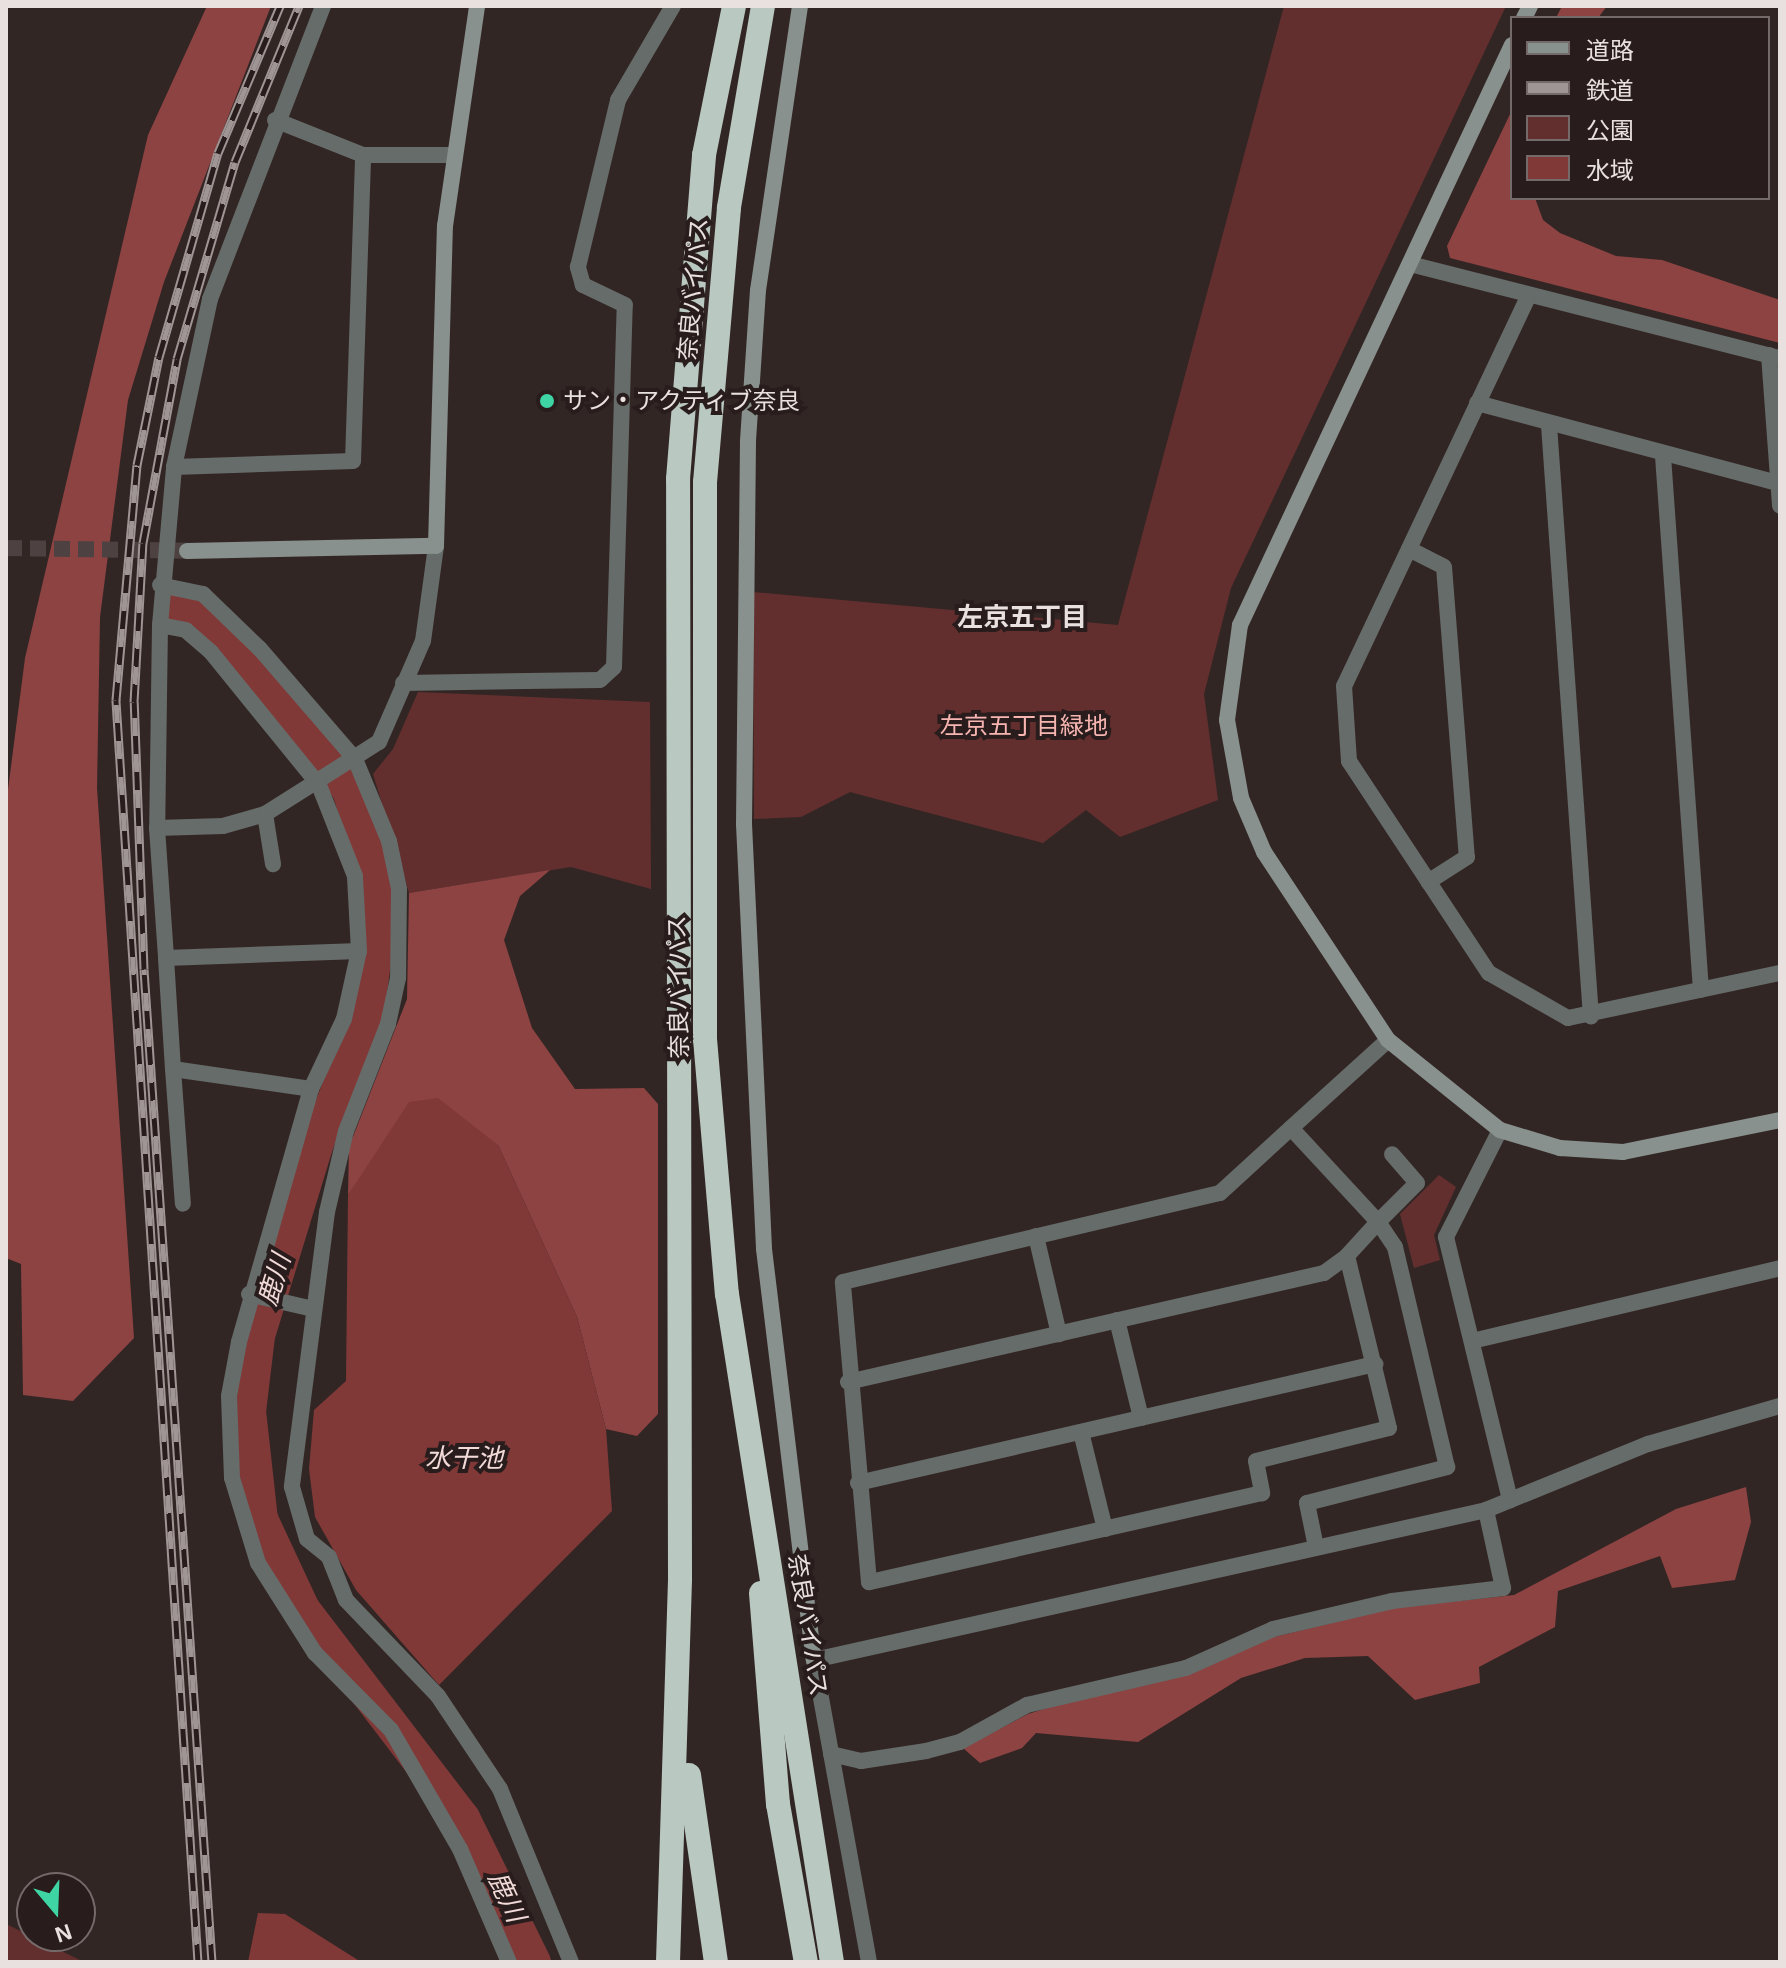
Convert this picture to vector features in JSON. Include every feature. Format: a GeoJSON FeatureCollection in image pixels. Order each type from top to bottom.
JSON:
{"type":"FeatureCollection","features":[{"type":"Feature","properties":{"kind":"highway","name":"奈良バイパス"},"geometry":{"type":"LineString","coordinates":[[668,1962],[680,1579],[678,479],[704,155],[734,6]]}},
{"type":"Feature","properties":{"kind":"highway","name":"奈良バイパス"},"geometry":{"type":"LineString","coordinates":[[763,6],[717,323],[702,660],[705,1039],[727,1294],[832,1962]]}},
{"type":"Feature","properties":{"kind":"highway"},"geometry":{"type":"LineString","coordinates":[[753,1450],[770,1733],[806,1962]]}},
{"type":"Feature","properties":{"kind":"highway"},"geometry":{"type":"LineString","coordinates":[[680,1579],[692,1808],[716,1962]]}},
{"type":"Feature","properties":{"kind":"street"},"geometry":{"type":"LineString","coordinates":[[183,1204],[157,828],[160,585],[174,467],[210,299],[275,120],[323,6]]}},
{"type":"Feature","properties":{"kind":"street"},"geometry":{"type":"LineString","coordinates":[[157,828],[223,826],[265,814],[323,782],[379,742],[403,683],[434,600],[451,155],[477,6]]}},
{"type":"Feature","properties":{"kind":"street"},"geometry":{"type":"LineString","coordinates":[[403,683],[600,680],[614,667],[625,305],[583,285],[578,267],[618,100],[673,6]]}},
{"type":"Feature","properties":{"kind":"street"},"geometry":{"type":"LineString","coordinates":[[800,6],[758,290],[748,442],[744,824],[764,1249],[814,1660],[869,1962]]}},
{"type":"Feature","properties":{"kind":"street"},"geometry":{"type":"LineString","coordinates":[[1510,49],[1251,598],[1227,696],[1241,798],[1264,852],[1388,1040],[1500,1130],[1560,1148],[1623,1152],[1780,1120]]}},
{"type":"Feature","properties":{"kind":"street"},"geometry":{"type":"LineString","coordinates":[[275,120],[363,155],[451,155]]}},
{"type":"Feature","properties":{"kind":"street"},"geometry":{"type":"LineString","coordinates":[[174,467],[353,461],[363,155]]}},
{"type":"Feature","properties":{"kind":"street"},"geometry":{"type":"LineString","coordinates":[[1410,264],[1528,297],[1775,357],[1780,506]]}},
{"type":"Feature","properties":{"kind":"street"},"geometry":{"type":"LineString","coordinates":[[1528,297],[1344,686],[1349,761],[1489,973],[1568,1018],[1591,1017],[1780,973]]}},
{"type":"Feature","properties":{"kind":"street"},"geometry":{"type":"LineString","coordinates":[[1477,403],[1663,456],[1778,483]]}},
{"type":"Feature","properties":{"kind":"street"},"geometry":{"type":"LineString","coordinates":[[1549,425],[1591,1017]]}},
{"type":"Feature","properties":{"kind":"street"},"geometry":{"type":"LineString","coordinates":[[1663,456],[1701,990]]}},
{"type":"Feature","properties":{"kind":"street"},"geometry":{"type":"LineString","coordinates":[[187,551],[436,546]]}},
{"type":"Feature","properties":{"kind":"street"},"geometry":{"type":"LineString","coordinates":[[1409,549],[1444,567],[1467,857],[1428,882]]}},
{"type":"Feature","properties":{"kind":"street"},"geometry":{"type":"LineString","coordinates":[[160,585],[203,594],[226,613],[350,763],[394,865],[398,978],[388,1024],[346,1131],[289,1462],[307,1539],[329,1557],[365,1625],[438,1696],[500,1789],[571,1962]]}},
{"type":"Feature","properties":{"kind":"street"},"geometry":{"type":"LineString","coordinates":[[160,625],[186,630],[211,652],[323,782],[355,876],[359,951],[344,1019],[311,1089],[249,1294],[229,1396],[229,1445],[258,1563],[315,1653],[391,1730],[460,1849],[509,1962]]}},
{"type":"Feature","properties":{"kind":"street"},"geometry":{"type":"LineString","coordinates":[[265,814],[273,864]]}},
{"type":"Feature","properties":{"kind":"street"},"geometry":{"type":"LineString","coordinates":[[166,958],[359,951]]}},
{"type":"Feature","properties":{"kind":"street"},"geometry":{"type":"LineString","coordinates":[[1347,1256],[1389,1428],[1256,1461],[1262,1493],[869,1582],[848,1382],[843,1282],[1220,1193],[1388,1040]]}},
{"type":"Feature","properties":{"kind":"street"},"geometry":{"type":"LineString","coordinates":[[173,1069],[311,1089]]}},
{"type":"Feature","properties":{"kind":"street"},"geometry":{"type":"LineString","coordinates":[[1291,1128],[1378,1222],[1395,1247],[1447,1467],[1307,1503],[1316,1547]]}},
{"type":"Feature","properties":{"kind":"street"},"geometry":{"type":"LineString","coordinates":[[1500,1130],[1446,1237],[1510,1500]]}},
{"type":"Feature","properties":{"kind":"street"},"geometry":{"type":"LineString","coordinates":[[848,1382],[1324,1273],[1347,1256],[1417,1183],[1392,1154]]}},
{"type":"Feature","properties":{"kind":"street"},"geometry":{"type":"LineString","coordinates":[[1036,1236],[1059,1334]]}},
{"type":"Feature","properties":{"kind":"street"},"geometry":{"type":"LineString","coordinates":[[1472,1341],[1780,1268]]}},
{"type":"Feature","properties":{"kind":"street"},"geometry":{"type":"LineString","coordinates":[[249,1294],[313,1309]]}},
{"type":"Feature","properties":{"kind":"street"},"geometry":{"type":"LineString","coordinates":[[1117,1320],[1141,1418]]}},
{"type":"Feature","properties":{"kind":"street"},"geometry":{"type":"LineString","coordinates":[[858,1483],[1375,1364]]}},
{"type":"Feature","properties":{"kind":"street"},"geometry":{"type":"LineString","coordinates":[[814,1660],[1486,1510],[1648,1444],[1780,1406]]}},
{"type":"Feature","properties":{"kind":"street"},"geometry":{"type":"LineString","coordinates":[[1081,1432],[1105,1529]]}},
{"type":"Feature","properties":{"kind":"street"},"geometry":{"type":"LineString","coordinates":[[831,1754],[861,1761],[937,1748],[1027,1705],[1186,1668],[1273,1629],[1392,1601],[1503,1588],[1486,1510]]}},
{"type":"Feature","properties":{"kind":"green space","name":"左京五丁目緑地"},"geometry":{"type":"Polygon","coordinates":[[[1284,6],[1506,6],[1231,588],[1204,694],[1218,800],[1120,837],[1086,810],[1043,843],[850,792],[801,817],[754,819],[753,592],[1118,625],[1284,6]]]}},
{"type":"Feature","properties":{"kind":"green space"},"geometry":{"type":"Polygon","coordinates":[[[418,692],[650,702],[651,889],[571,867],[409,893],[373,774],[393,749],[418,692]]]}},
{"type":"Feature","properties":{"kind":"green space"},"geometry":{"type":"Polygon","coordinates":[[[1439,1175],[1456,1187],[1434,1235],[1440,1260],[1414,1268],[1400,1214],[1439,1175]]]}},
{"type":"Feature","properties":{"kind":"green space"},"geometry":{"type":"Polygon","coordinates":[[[6,1924],[16,1929],[16,1952],[63,1952],[84,1962],[6,1962],[6,1924]]]}},
{"type":"Feature","properties":{"kind":"shaded area"},"geometry":{"type":"Polygon","coordinates":[[[207,6],[271,6],[164,282],[128,400],[100,617],[97,788],[134,1338],[73,1401],[23,1395],[21,1264],[6,1258],[6,805],[25,658],[148,135],[207,6]]]}},
{"type":"Feature","properties":{"kind":"shaded area"},"geometry":{"type":"Polygon","coordinates":[[[1562,6],[1607,6],[1600,16],[1557,16],[1562,6]]]}},
{"type":"Feature","properties":{"kind":"shaded area"},"geometry":{"type":"Polygon","coordinates":[[[1510,114],[1510,200],[1536,200],[1543,220],[1560,233],[1616,256],[1662,260],[1780,300],[1780,343],[1450,258],[1447,246],[1510,114]]]}},
{"type":"Feature","properties":{"kind":"shaded area"},"geometry":{"type":"Polygon","coordinates":[[[550,870],[520,896],[504,940],[532,1028],[575,1089],[644,1088],[658,1104],[658,1414],[637,1436],[606,1429],[577,1317],[498,1145],[374,1158],[348,1195],[349,1147],[407,999],[409,893],[550,870]]]}},
{"type":"Feature","properties":{"kind":"shaded area"},"geometry":{"type":"Polygon","coordinates":[[[1746,1487],[1751,1522],[1735,1580],[1672,1588],[1660,1556],[1558,1591],[1555,1627],[1479,1667],[1480,1683],[1415,1700],[1368,1656],[1305,1658],[1241,1678],[1138,1742],[1036,1733],[1022,1748],[980,1763],[963,1748],[1028,1714],[1274,1637],[1393,1608],[1514,1595],[1676,1509],[1746,1487]]]}},
{"type":"Feature","properties":{"kind":"water","name":"水干池"},"geometry":{"type":"Polygon","coordinates":[[[438,1098],[498,1145],[577,1317],[606,1429],[612,1511],[439,1685],[356,1590],[315,1517],[309,1469],[314,1410],[346,1381],[348,1195],[409,1102],[438,1098]]]}},
{"type":"Feature","properties":{"kind":"water"},"geometry":{"type":"Polygon","coordinates":[[[258,1913],[285,1914],[361,1962],[248,1962],[258,1913]]]}},
{"type":"Feature","properties":{"kind":"waterway","name":"鹿川"},"geometry":{"type":"LineString","coordinates":[[177,605],[205,614],[329,761],[349,791],[375,869],[379,921],[367,1017],[316,1146],[258,1336],[249,1411],[261,1519],[303,1609],[463,1818],[534,1962]]}},
{"type":"Feature","properties":{"kind":"tunnel"},"geometry":{"type":"LineString","coordinates":[[6,548],[187,551]]}},
{"type":"Feature","properties":{"kind":"railway"},"geometry":{"type":"LineString","coordinates":[[198,1962],[116,700],[137,465],[159,357],[218,153],[280,6]]}},
{"type":"Feature","properties":{"kind":"railway"},"geometry":{"type":"LineString","coordinates":[[212,1962],[144,969],[134,702],[143,543],[177,359],[235,162],[299,6]]}},
{"type":"Feature","properties":{"kind":"place","name":"サン・アクティブ奈良"},"geometry":{"type":"Point","coordinates":[547,401]}},
{"type":"Feature","properties":{"kind":"district","name":"左京五丁目"},"geometry":{"type":"Point","coordinates":[1022,618]}}]}
